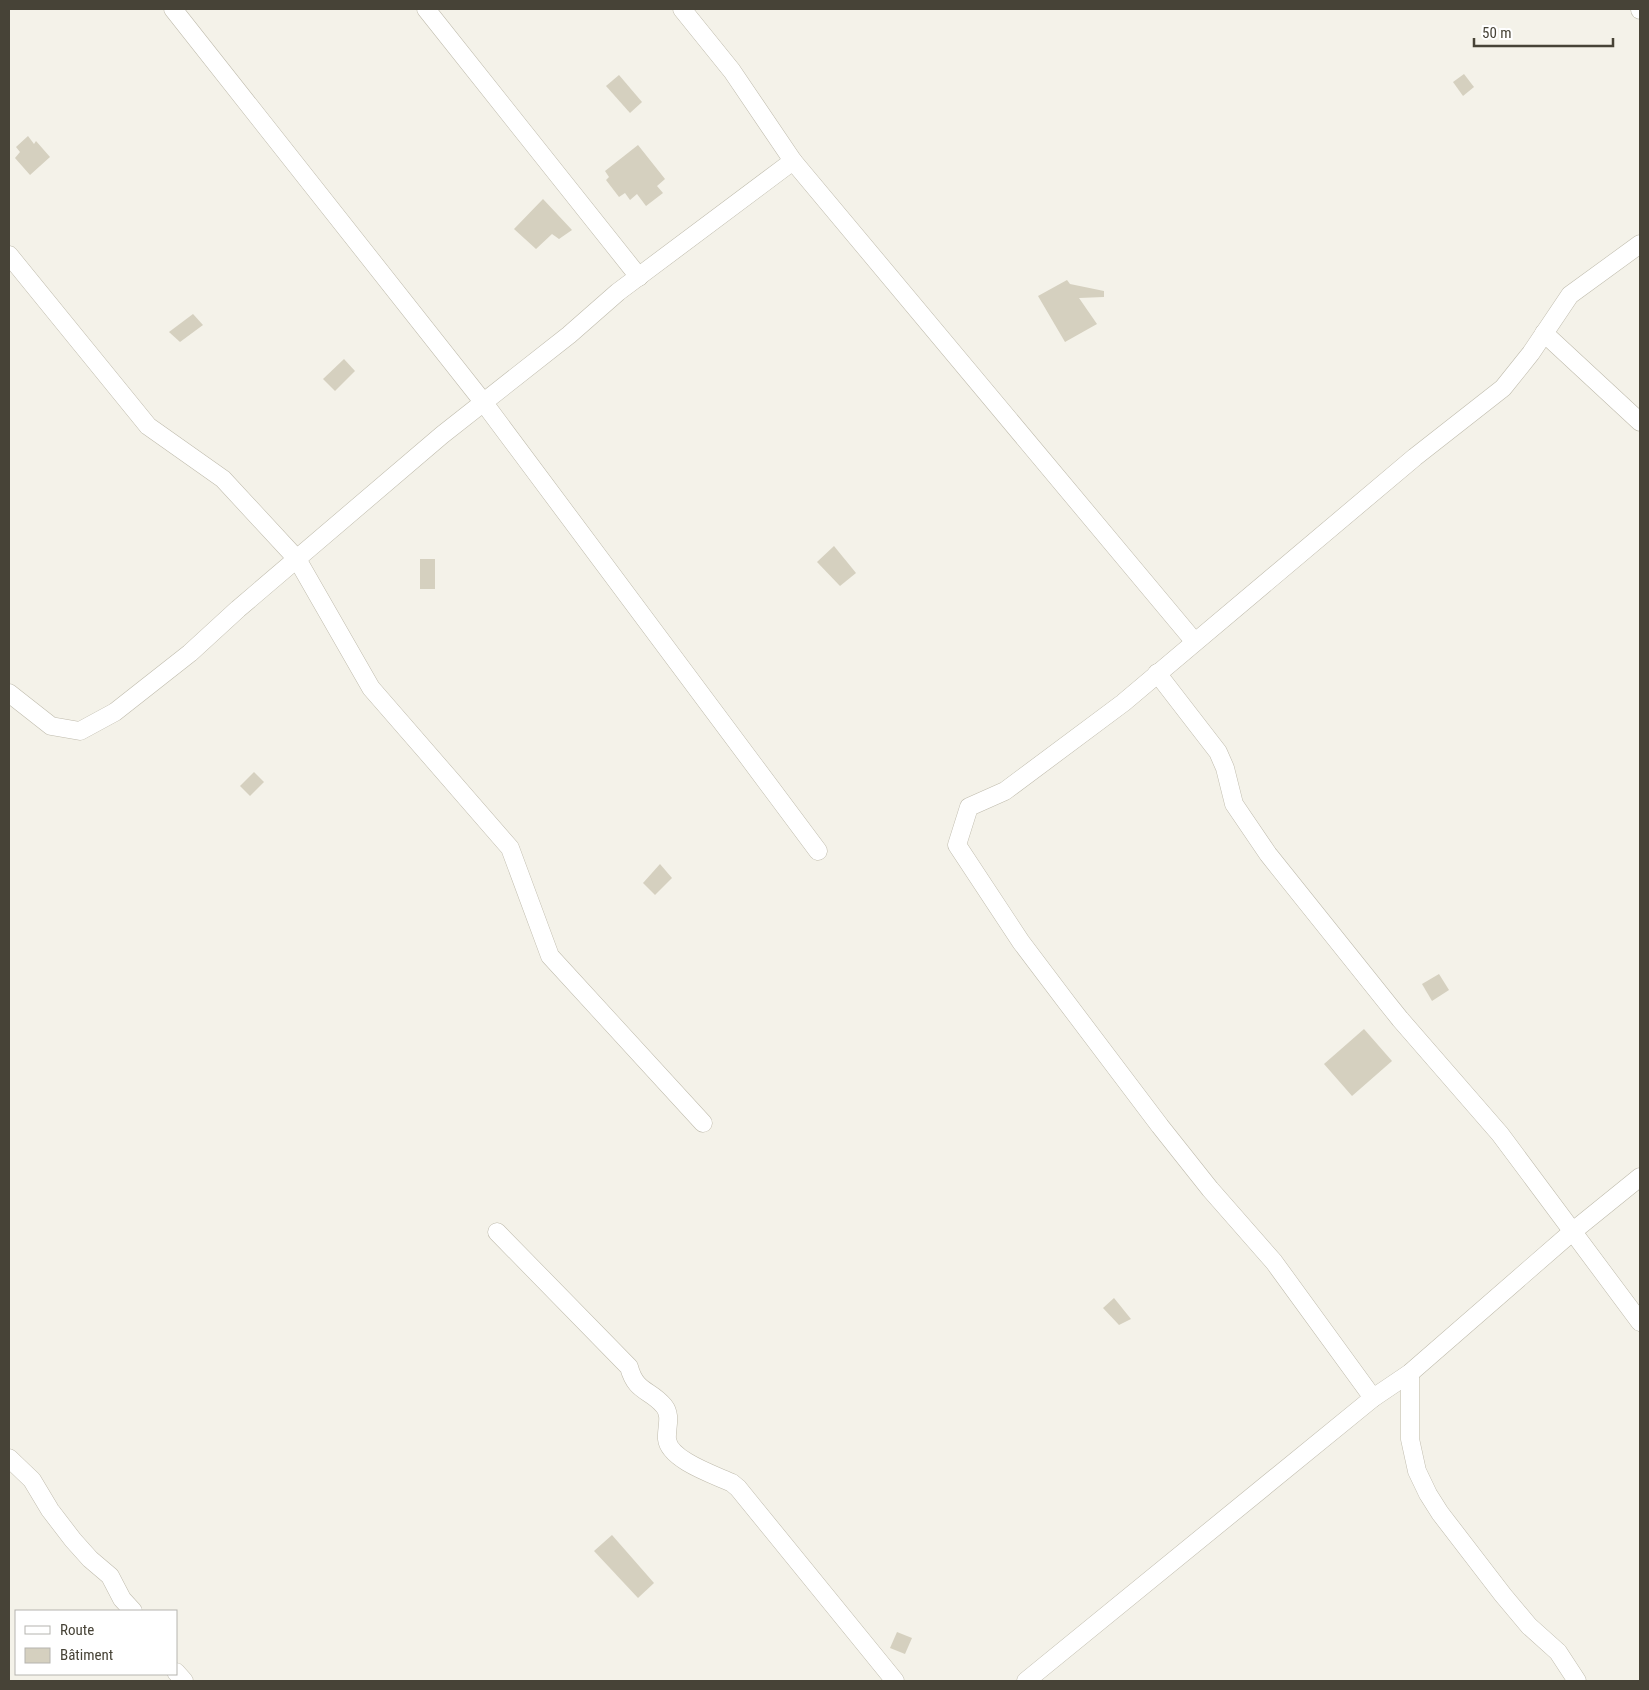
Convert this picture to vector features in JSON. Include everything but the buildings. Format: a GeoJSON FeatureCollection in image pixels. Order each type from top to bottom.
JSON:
{"type":"FeatureCollection","features":[{"type":"Feature","properties":{"kind":"street"},"geometry":{"type":"LineString","coordinates":[[173,9],[484,403],[818,851]]}},
{"type":"Feature","properties":{"kind":"street"},"geometry":{"type":"LineString","coordinates":[[426,9],[639,277]]}},
{"type":"Feature","properties":{"kind":"street"},"geometry":{"type":"LineString","coordinates":[[682,9],[732,71],[793,161],[1194,641]]}},
{"type":"Feature","properties":{"kind":"street"},"geometry":{"type":"LineString","coordinates":[[9,693],[51,726],[80,731],[115,712],[190,653],[238,609],[442,435],[639,277],[793,161]]}},
{"type":"Feature","properties":{"kind":"street"},"geometry":{"type":"LineString","coordinates":[[1373,1398],[1274,1262],[1210,1189],[1166,1134],[1027,950],[957,845],[969,807],[1005,792],[1123,703],[1194,641],[1416,457],[1503,388],[1520,369],[1570,294],[1640,244]]}},
{"type":"Feature","properties":{"kind":"street"},"geometry":{"type":"LineString","coordinates":[[9,255],[148,426],[223,479],[297,559],[371,688],[510,848],[550,956],[703,1124]]}},
{"type":"Feature","properties":{"kind":"street"},"geometry":{"type":"LineString","coordinates":[[1544,333],[1640,422]]}},
{"type":"Feature","properties":{"kind":"street"},"geometry":{"type":"LineString","coordinates":[[1157,673],[1218,752],[1225,768],[1234,804],[1242,820],[1302,900],[1400,1019],[1500,1134],[1640,1322]]}},
{"type":"Feature","properties":{"kind":"street"},"geometry":{"type":"LineString","coordinates":[[1026,1681],[1373,1398],[1410,1373],[1572,1232],[1640,1177]]}},
{"type":"Feature","properties":{"kind":"street"},"geometry":{"type":"LineString","coordinates":[[497,1232],[630,1367],[636,1384],[665,1407],[669,1426],[667,1441],[670,1450],[683,1460],[732,1483],[738,1488],[895,1681]]}},
{"type":"Feature","properties":{"kind":"street"},"geometry":{"type":"LineString","coordinates":[[1410,1373],[1408,1399],[1410,1439],[1417,1471],[1428,1494],[1440,1513],[1502,1595],[1529,1626],[1558,1652],[1577,1681]]}},
{"type":"Feature","properties":{"kind":"street"},"geometry":{"type":"LineString","coordinates":[[9,1458],[32,1480],[50,1510],[79,1546],[110,1576],[122,1600],[132,1610]]}}]}
